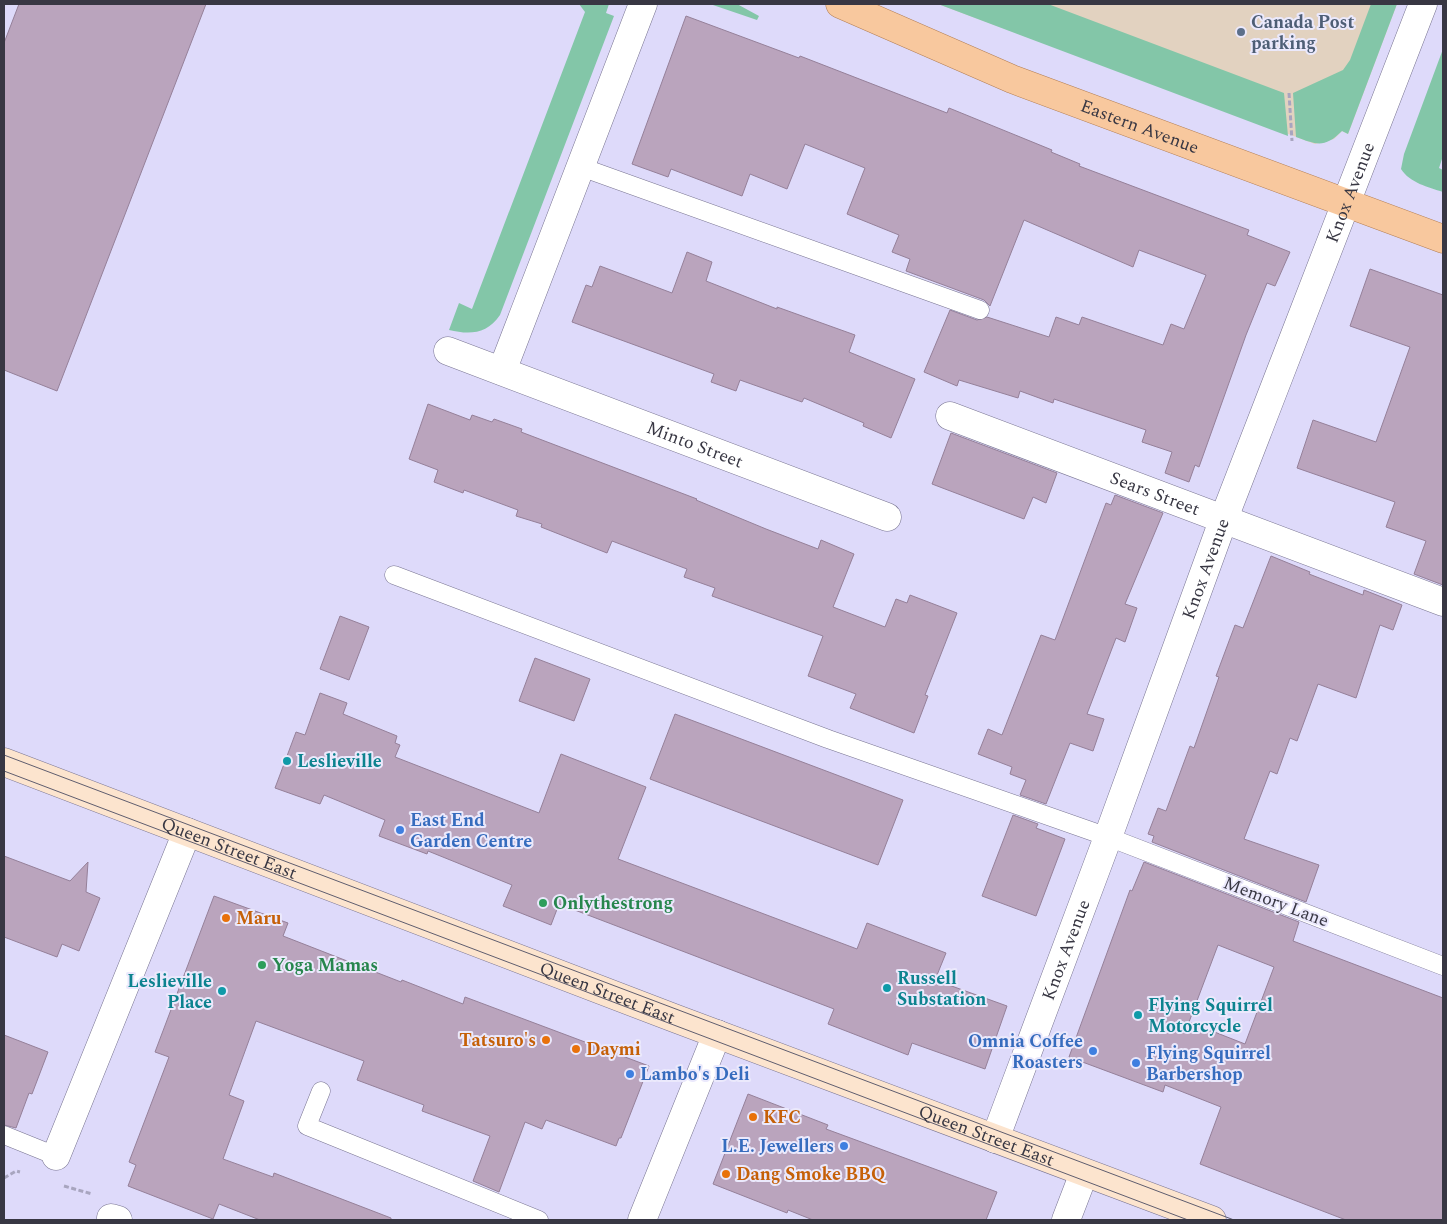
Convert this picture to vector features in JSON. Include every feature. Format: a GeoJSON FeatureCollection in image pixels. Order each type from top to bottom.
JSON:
{"type":"FeatureCollection","features":[{"type":"Feature","properties":{"kind":"main road","name":"Eastern Avenue"},"geometry":{"type":"LineString","coordinates":[[840,4],[880,12],[1012,79],[1443,240]]}},
{"type":"Feature","properties":{"kind":"main road","name":"Queen Street East"},"geometry":{"type":"LineString","coordinates":[[4,762],[717,1034],[1212,1220]]}},
{"type":"Feature","properties":{"kind":"street"},"geometry":{"type":"LineString","coordinates":[[502,371],[643,4]]}},
{"type":"Feature","properties":{"kind":"street","name":"Knox Avenue"},"geometry":{"type":"LineString","coordinates":[[995,1139],[1108,837],[1224,518],[1348,204],[1423,4]]}},
{"type":"Feature","properties":{"kind":"street","name":"Minto Street"},"geometry":{"type":"LineString","coordinates":[[448,352],[887,517]]}},
{"type":"Feature","properties":{"kind":"street","name":"Sears Street"},"geometry":{"type":"LineString","coordinates":[[950,416],[1443,602]]}},
{"type":"Feature","properties":{"kind":"street"},"geometry":{"type":"LineString","coordinates":[[56,1156],[187,832]]}},
{"type":"Feature","properties":{"kind":"street"},"geometry":{"type":"LineString","coordinates":[[642,1220],[717,1034]]}},
{"type":"Feature","properties":{"kind":"street"},"geometry":{"type":"LineString","coordinates":[[1066,1220],[1084,1173]]}},
{"type":"Feature","properties":{"kind":"lane"},"geometry":{"type":"LineString","coordinates":[[581,167],[980,310]]}},
{"type":"Feature","properties":{"kind":"lane","name":"Memory Lane"},"geometry":{"type":"LineString","coordinates":[[394,575],[828,739],[1108,837],[1443,966]]}},
{"type":"Feature","properties":{"kind":"lane"},"geometry":{"type":"LineString","coordinates":[[321,1091],[307,1126],[539,1220]]}},
{"type":"Feature","properties":{"kind":"lane"},"geometry":{"type":"LineString","coordinates":[[4,1135],[56,1156]]}},
{"type":"Feature","properties":{"kind":"path"},"geometry":{"type":"LineString","coordinates":[[1288,93],[1292,141]]}},
{"type":"Feature","properties":{"kind":"shaded area"},"geometry":{"type":"Polygon","coordinates":[[[938,4],[1397,4],[1348,134],[1342,131],[1334,139],[1315,144],[938,4]]]}},
{"type":"Feature","properties":{"kind":"green space"},"geometry":{"type":"Polygon","coordinates":[[[579,4],[609,4],[606,13],[614,16],[500,315],[490,326],[478,332],[449,330],[459,303],[472,309],[585,12],[579,4]]]}},
{"type":"Feature","properties":{"kind":"green space"},"geometry":{"type":"Polygon","coordinates":[[[710,4],[737,4],[759,16],[757,20],[710,4]]]}},
{"type":"Feature","properties":{"kind":"green space"},"geometry":{"type":"Polygon","coordinates":[[[938,4],[1048,4],[1284,93],[1288,136],[938,4]]]}},
{"type":"Feature","properties":{"kind":"green space"},"geometry":{"type":"Polygon","coordinates":[[[1371,4],[1397,4],[1348,134],[1342,131],[1331,140],[1320,143],[1296,137],[1293,93],[1343,70],[1350,60],[1371,4]]]}},
{"type":"Feature","properties":{"kind":"green space"},"geometry":{"type":"Polygon","coordinates":[[[1443,49],[1443,156],[1439,168],[1443,170],[1443,192],[1414,181],[1401,169],[1404,154],[1443,49]]]}},
{"type":"Feature","properties":{"kind":"building"},"geometry":{"type":"Polygon","coordinates":[[[19,4],[206,4],[57,391],[4,370],[4,43],[19,4]]]}},
{"type":"Feature","properties":{"kind":"building"},"geometry":{"type":"Polygon","coordinates":[[[686,16],[799,58],[800,56],[947,113],[949,108],[1052,150],[1051,152],[1080,164],[1079,166],[1249,230],[1247,235],[1290,252],[1275,286],[1267,283],[1246,335],[1199,467],[1195,465],[1189,482],[1165,473],[1172,452],[1142,442],[1146,430],[1054,399],[1053,403],[1020,391],[1018,398],[959,380],[957,386],[924,372],[950,310],[977,320],[987,317],[1049,337],[1056,317],[1079,325],[1082,317],[1163,345],[1171,324],[1184,329],[1206,275],[1139,250],[1133,267],[1024,220],[990,306],[984,300],[906,271],[910,259],[892,252],[899,235],[847,214],[865,168],[805,144],[787,189],[750,174],[742,196],[671,169],[668,177],[632,164],[686,16]]]}},
{"type":"Feature","properties":{"kind":"building"},"geometry":{"type":"Polygon","coordinates":[[[687,252],[712,262],[706,281],[777,309],[777,307],[855,335],[849,352],[915,379],[891,438],[863,426],[864,423],[804,398],[802,402],[740,380],[736,391],[711,382],[714,374],[572,322],[586,285],[592,287],[600,266],[672,293],[687,252]]]}},
{"type":"Feature","properties":{"kind":"building"},"geometry":{"type":"Polygon","coordinates":[[[1370,269],[1443,295],[1443,585],[1414,574],[1426,541],[1386,527],[1395,502],[1297,468],[1313,420],[1376,442],[1410,347],[1350,326],[1370,269]]]}},
{"type":"Feature","properties":{"kind":"building"},"geometry":{"type":"Polygon","coordinates":[[[428,404],[470,420],[472,415],[492,422],[494,419],[522,429],[521,432],[697,499],[818,549],[821,540],[854,554],[833,607],[885,627],[896,599],[907,603],[910,595],[957,613],[925,695],[928,696],[914,733],[850,708],[856,694],[808,676],[823,636],[712,596],[715,588],[684,577],[687,569],[612,541],[607,553],[541,527],[542,524],[516,516],[518,510],[464,490],[463,493],[434,482],[438,470],[409,459],[428,404]]]}},
{"type":"Feature","properties":{"kind":"building"},"geometry":{"type":"Polygon","coordinates":[[[951,433],[1057,473],[1046,503],[1033,497],[1024,519],[932,484],[951,433]]]}},
{"type":"Feature","properties":{"kind":"building"},"geometry":{"type":"Polygon","coordinates":[[[1115,495],[1163,513],[1125,604],[1137,608],[1125,642],[1116,638],[1087,714],[1104,719],[1093,751],[1070,743],[1046,804],[1020,795],[1026,780],[1010,774],[1012,767],[978,754],[988,729],[1002,735],[1041,635],[1055,640],[1106,503],[1111,505],[1115,495]]]}},
{"type":"Feature","properties":{"kind":"building"},"geometry":{"type":"Polygon","coordinates":[[[1271,556],[1310,572],[1309,574],[1363,595],[1364,590],[1402,605],[1393,630],[1380,625],[1356,698],[1318,684],[1297,741],[1290,738],[1277,774],[1270,771],[1244,839],[1319,865],[1306,902],[1152,842],[1154,836],[1148,834],[1158,808],[1166,811],[1190,746],[1194,748],[1219,677],[1216,676],[1235,625],[1243,628],[1271,556]]]}},
{"type":"Feature","properties":{"kind":"building"},"geometry":{"type":"Polygon","coordinates":[[[340,616],[369,627],[349,680],[320,669],[340,616]]]}},
{"type":"Feature","properties":{"kind":"building"},"geometry":{"type":"Polygon","coordinates":[[[535,658],[590,679],[574,721],[519,701],[535,658]]]}},
{"type":"Feature","properties":{"kind":"building"},"geometry":{"type":"Polygon","coordinates":[[[320,693],[347,703],[343,714],[397,736],[395,743],[400,745],[395,757],[539,813],[561,754],[646,787],[618,859],[857,949],[867,923],[946,953],[935,980],[1007,1006],[985,1069],[912,1043],[908,1055],[828,1024],[834,1009],[559,904],[551,925],[503,906],[512,885],[428,851],[427,854],[379,836],[385,820],[324,795],[320,804],[275,788],[296,732],[305,735],[320,693]]]}},
{"type":"Feature","properties":{"kind":"building"},"geometry":{"type":"Polygon","coordinates":[[[675,714],[903,800],[878,865],[650,779],[675,714]]]}},
{"type":"Feature","properties":{"kind":"building"},"geometry":{"type":"Polygon","coordinates":[[[1013,815],[1038,824],[1036,828],[1065,839],[1036,916],[982,896],[1013,815]]]}},
{"type":"Feature","properties":{"kind":"building"},"geometry":{"type":"Polygon","coordinates":[[[4,856],[70,881],[88,862],[86,892],[100,898],[79,951],[62,944],[57,957],[4,937],[4,856]]]}},
{"type":"Feature","properties":{"kind":"building"},"geometry":{"type":"Polygon","coordinates":[[[1144,862],[1299,922],[1293,941],[1443,998],[1443,1220],[1346,1220],[1200,1164],[1221,1107],[1165,1085],[1163,1092],[1069,1057],[1130,890],[1132,891],[1144,862]],[[1218,945],[1189,1022],[1245,1044],[1274,967],[1218,945]]]}},
{"type":"Feature","properties":{"kind":"building"},"geometry":{"type":"Polygon","coordinates":[[[214,896],[288,923],[283,936],[401,982],[402,980],[463,1004],[465,997],[649,1066],[621,1138],[619,1138],[616,1146],[546,1120],[542,1129],[525,1122],[499,1192],[473,1181],[490,1136],[422,1111],[424,1105],[357,1080],[364,1061],[256,1021],[229,1095],[244,1101],[223,1159],[273,1177],[274,1173],[391,1218],[391,1220],[260,1220],[219,1204],[213,1219],[128,1186],[136,1165],[129,1162],[169,1057],[155,1052],[214,896]]]}},
{"type":"Feature","properties":{"kind":"building"},"geometry":{"type":"Polygon","coordinates":[[[4,1035],[48,1052],[32,1094],[29,1093],[16,1128],[4,1125],[4,1035]]]}},
{"type":"Feature","properties":{"kind":"building"},"geometry":{"type":"Polygon","coordinates":[[[748,1094],[828,1125],[826,1129],[997,1192],[986,1220],[813,1220],[788,1210],[787,1213],[713,1184],[748,1094]]]}},
{"type":"Feature","properties":{"kind":"tram line"},"geometry":{"type":"LineString","coordinates":[[4,755],[1234,1220]]}},
{"type":"Feature","properties":{"kind":"tram line"},"geometry":{"type":"LineString","coordinates":[[4,771],[1188,1220]]}},
{"type":"Feature","properties":{"kind":"place","name":"Canada Post parking"},"geometry":{"type":"Point","coordinates":[1241,32]}},
{"type":"Feature","properties":{"kind":"place","name":"Leslieville"},"geometry":{"type":"Point","coordinates":[287,761]}},
{"type":"Feature","properties":{"kind":"place","name":"East End Garden Centre"},"geometry":{"type":"Point","coordinates":[400,830]}},
{"type":"Feature","properties":{"kind":"place","name":"Onlythestrong"},"geometry":{"type":"Point","coordinates":[543,903]}},
{"type":"Feature","properties":{"kind":"place","name":"Maru"},"geometry":{"type":"Point","coordinates":[226,918]}},
{"type":"Feature","properties":{"kind":"place","name":"Yoga Mamas"},"geometry":{"type":"Point","coordinates":[262,965]}},
{"type":"Feature","properties":{"kind":"place","name":"Russell Substation"},"geometry":{"type":"Point","coordinates":[887,988]}},
{"type":"Feature","properties":{"kind":"place","name":"Leslieville Place"},"geometry":{"type":"Point","coordinates":[222,991]}},
{"type":"Feature","properties":{"kind":"place","name":"Flying Squirrel Motorcycle"},"geometry":{"type":"Point","coordinates":[1138,1015]}},
{"type":"Feature","properties":{"kind":"place","name":"Tatsuro's"},"geometry":{"type":"Point","coordinates":[546,1040]}},
{"type":"Feature","properties":{"kind":"place","name":"Daymi"},"geometry":{"type":"Point","coordinates":[576,1049]}},
{"type":"Feature","properties":{"kind":"place","name":"Omnia Coffee Roasters"},"geometry":{"type":"Point","coordinates":[1093,1051]}},
{"type":"Feature","properties":{"kind":"place","name":"Flying Squirrel Barbershop"},"geometry":{"type":"Point","coordinates":[1136,1063]}},
{"type":"Feature","properties":{"kind":"place","name":"Lambo's Deli"},"geometry":{"type":"Point","coordinates":[630,1074]}},
{"type":"Feature","properties":{"kind":"place","name":"KFC"},"geometry":{"type":"Point","coordinates":[753,1117]}},
{"type":"Feature","properties":{"kind":"place","name":"L.E. Jewellers"},"geometry":{"type":"Point","coordinates":[844,1146]}},
{"type":"Feature","properties":{"kind":"place","name":"Dang Smoke BBQ"},"geometry":{"type":"Point","coordinates":[726,1174]}}]}
